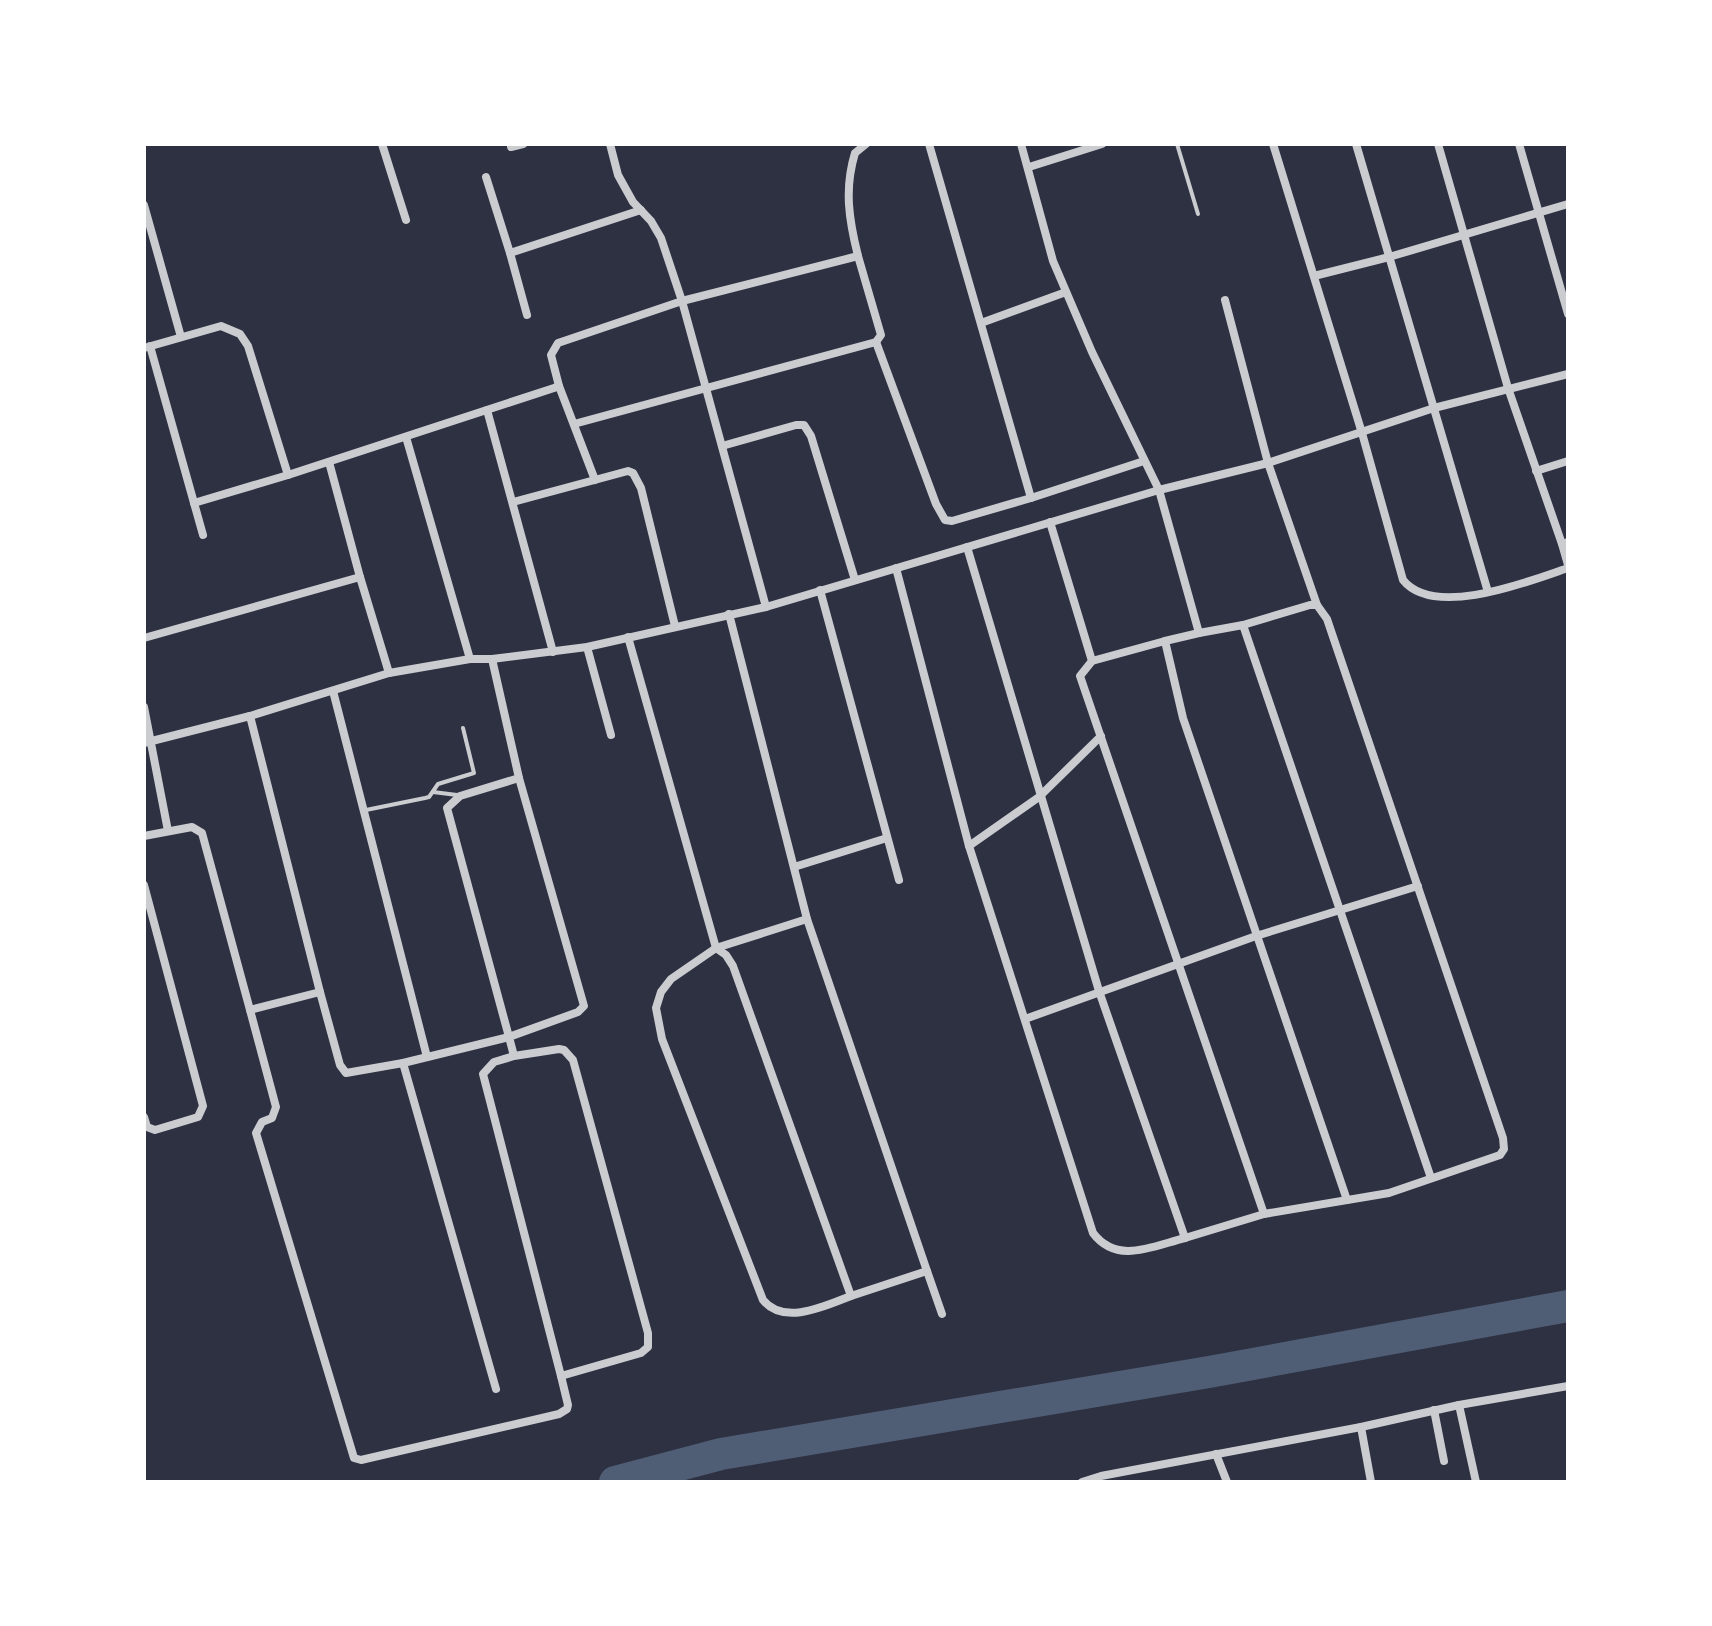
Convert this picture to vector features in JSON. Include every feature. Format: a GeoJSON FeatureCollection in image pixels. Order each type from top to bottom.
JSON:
{"type":"FeatureCollection","features":[{"type":"Feature","properties":{"kind":"street"},"geometry":{"type":"LineString","coordinates":[[382,144],[406,220]]}},
{"type":"Feature","properties":{"kind":"street"},"geometry":{"type":"LineString","coordinates":[[511,147],[523,144]]}},
{"type":"Feature","properties":{"kind":"street"},"geometry":{"type":"LineString","coordinates":[[610,144],[618,175],[633,202],[661,238],[682,301],[766,607]]}},
{"type":"Feature","properties":{"kind":"street"},"geometry":{"type":"LineString","coordinates":[[574,424],[876,342],[881,335],[848,213],[848,187],[855,153],[866,144]]}},
{"type":"Feature","properties":{"kind":"street"},"geometry":{"type":"LineString","coordinates":[[929,144],[1031,498]]}},
{"type":"Feature","properties":{"kind":"street"},"geometry":{"type":"LineString","coordinates":[[1021,144],[1053,261],[1159,490],[1199,633]]}},
{"type":"Feature","properties":{"kind":"street"},"geometry":{"type":"LineString","coordinates":[[1029,167],[1102,144]]}},
{"type":"Feature","properties":{"kind":"street"},"geometry":{"type":"LineString","coordinates":[[1273,144],[1406,584],[1433,595],[1457,598],[1488,592],[1568,566],[1565,543],[1508,388],[1438,144]]}},
{"type":"Feature","properties":{"kind":"street"},"geometry":{"type":"LineString","coordinates":[[1356,144],[1488,592]]}},
{"type":"Feature","properties":{"kind":"street"},"geometry":{"type":"LineString","coordinates":[[1519,144],[1568,314]]}},
{"type":"Feature","properties":{"kind":"street"},"geometry":{"type":"LineString","coordinates":[[486,177],[527,315]]}},
{"type":"Feature","properties":{"kind":"street"},"geometry":{"type":"LineString","coordinates":[[1314,276],[1568,204]]}},
{"type":"Feature","properties":{"kind":"street"},"geometry":{"type":"LineString","coordinates":[[144,205],[181,337]]}},
{"type":"Feature","properties":{"kind":"street"},"geometry":{"type":"LineString","coordinates":[[510,253],[641,210]]}},
{"type":"Feature","properties":{"kind":"street"},"geometry":{"type":"LineString","coordinates":[[595,480],[559,386],[551,355],[558,343],[682,301],[858,256]]}},
{"type":"Feature","properties":{"kind":"street"},"geometry":{"type":"LineString","coordinates":[[981,323],[1066,292]]}},
{"type":"Feature","properties":{"kind":"street"},"geometry":{"type":"LineString","coordinates":[[896,568],[969,846],[1093,1233],[1102,1244],[1122,1252],[1185,1238],[1264,1214],[1389,1193],[1500,1155],[1504,1144],[1418,886],[1327,619],[1317,605],[1268,463],[1225,300]]}},
{"type":"Feature","properties":{"kind":"street"},"geometry":{"type":"LineString","coordinates":[[203,535],[147,347],[221,326],[240,334],[248,346],[288,475]]}},
{"type":"Feature","properties":{"kind":"street"},"geometry":{"type":"LineString","coordinates":[[876,342],[936,504],[945,520],[952,521],[1031,498],[1144,461]]}},
{"type":"Feature","properties":{"kind":"street"},"geometry":{"type":"LineString","coordinates":[[147,742],[250,716],[389,673],[470,659],[587,647],[766,607],[1159,490],[1268,463],[1434,408],[1568,374]]}},
{"type":"Feature","properties":{"kind":"street"},"geometry":{"type":"LineString","coordinates":[[194,503],[559,386]]}},
{"type":"Feature","properties":{"kind":"street"},"geometry":{"type":"LineString","coordinates":[[487,410],[553,652]]}},
{"type":"Feature","properties":{"kind":"street"},"geometry":{"type":"LineString","coordinates":[[722,446],[804,425],[811,436],[855,580]]}},
{"type":"Feature","properties":{"kind":"street"},"geometry":{"type":"LineString","coordinates":[[406,437],[470,659]]}},
{"type":"Feature","properties":{"kind":"street"},"geometry":{"type":"LineString","coordinates":[[1536,471],[1568,461]]}},
{"type":"Feature","properties":{"kind":"street"},"geometry":{"type":"LineString","coordinates":[[329,462],[389,673]]}},
{"type":"Feature","properties":{"kind":"street"},"geometry":{"type":"LineString","coordinates":[[513,502],[628,471],[633,473],[675,626]]}},
{"type":"Feature","properties":{"kind":"street"},"geometry":{"type":"LineString","coordinates":[[1050,522],[1092,661]]}},
{"type":"Feature","properties":{"kind":"street"},"geometry":{"type":"LineString","coordinates":[[967,547],[1099,991],[1185,1238]]}},
{"type":"Feature","properties":{"kind":"street"},"geometry":{"type":"LineString","coordinates":[[144,638],[360,577]]}},
{"type":"Feature","properties":{"kind":"street"},"geometry":{"type":"LineString","coordinates":[[820,590],[899,880]]}},
{"type":"Feature","properties":{"kind":"street"},"geometry":{"type":"LineString","coordinates":[[1264,1214],[1080,676],[1092,661],[1317,605]]}},
{"type":"Feature","properties":{"kind":"street"},"geometry":{"type":"LineString","coordinates":[[729,614],[807,919],[942,1314]]}},
{"type":"Feature","properties":{"kind":"street"},"geometry":{"type":"LineString","coordinates":[[1243,625],[1431,1178]]}},
{"type":"Feature","properties":{"kind":"street"},"geometry":{"type":"LineString","coordinates":[[628,637],[716,948],[726,955],[733,966],[851,1296]]}},
{"type":"Feature","properties":{"kind":"street"},"geometry":{"type":"LineString","coordinates":[[1165,641],[1183,718],[1347,1200]]}},
{"type":"Feature","properties":{"kind":"street"},"geometry":{"type":"LineString","coordinates":[[587,647],[611,735]]}},
{"type":"Feature","properties":{"kind":"street"},"geometry":{"type":"LineString","coordinates":[[250,716],[340,1065],[346,1073],[353,1074],[403,1063],[509,1037],[578,1012],[584,1001],[519,778],[492,659]]}},
{"type":"Feature","properties":{"kind":"street"},"geometry":{"type":"LineString","coordinates":[[333,691],[427,1057]]}},
{"type":"Feature","properties":{"kind":"street"},"geometry":{"type":"LineString","coordinates":[[144,707],[147,742],[168,831]]}},
{"type":"Feature","properties":{"kind":"street"},"geometry":{"type":"LineString","coordinates":[[969,846],[1039,797],[1101,736]]}},
{"type":"Feature","properties":{"kind":"street"},"geometry":{"type":"LineString","coordinates":[[514,1056],[447,808],[460,796],[519,778]]}},
{"type":"Feature","properties":{"kind":"street"},"geometry":{"type":"LineString","coordinates":[[144,836],[192,827],[202,833],[276,1107],[272,1118],[262,1122],[256,1133],[354,1458],[361,1460],[559,1414],[567,1409],[483,1074],[494,1062],[559,1049],[573,1060],[648,1333],[648,1347],[641,1353],[561,1376]]}},
{"type":"Feature","properties":{"kind":"street"},"geometry":{"type":"LineString","coordinates":[[794,867],[887,838]]}},
{"type":"Feature","properties":{"kind":"street"},"geometry":{"type":"LineString","coordinates":[[144,885],[203,1106],[198,1117],[155,1130],[147,1127],[144,1117]]}},
{"type":"Feature","properties":{"kind":"street"},"geometry":{"type":"LineString","coordinates":[[1025,1019],[1256,936],[1418,886]]}},
{"type":"Feature","properties":{"kind":"street"},"geometry":{"type":"LineString","coordinates":[[807,919],[716,948],[671,979],[661,992],[656,1008],[662,1039],[763,1300],[769,1308],[784,1314],[821,1307],[927,1271]]}},
{"type":"Feature","properties":{"kind":"street"},"geometry":{"type":"LineString","coordinates":[[250,1010],[320,992]]}},
{"type":"Feature","properties":{"kind":"street"},"geometry":{"type":"LineString","coordinates":[[403,1063],[496,1389]]}},
{"type":"Feature","properties":{"kind":"street"},"geometry":{"type":"LineString","coordinates":[[1082,1482],[1459,1405],[1568,1386]]}},
{"type":"Feature","properties":{"kind":"street"},"geometry":{"type":"LineString","coordinates":[[1459,1405],[1476,1482]]}},
{"type":"Feature","properties":{"kind":"street"},"geometry":{"type":"LineString","coordinates":[[1434,1410],[1444,1461]]}},
{"type":"Feature","properties":{"kind":"street"},"geometry":{"type":"LineString","coordinates":[[1361,1427],[1371,1482]]}},
{"type":"Feature","properties":{"kind":"street"},"geometry":{"type":"LineString","coordinates":[[1216,1454],[1227,1482]]}},
{"type":"Feature","properties":{"kind":"lane"},"geometry":{"type":"LineString","coordinates":[[1177,144],[1198,214]]}},
{"type":"Feature","properties":{"kind":"lane"},"geometry":{"type":"LineString","coordinates":[[363,811],[425,798],[433,792],[434,786],[469,776],[475,771],[463,728]]}},
{"type":"Feature","properties":{"kind":"lane"},"geometry":{"type":"LineString","coordinates":[[433,792],[460,796]]}},
{"type":"Feature","properties":{"kind":"waterway"},"geometry":{"type":"LineString","coordinates":[[615,1482],[721,1454],[1209,1372],[1568,1306]]}}]}
